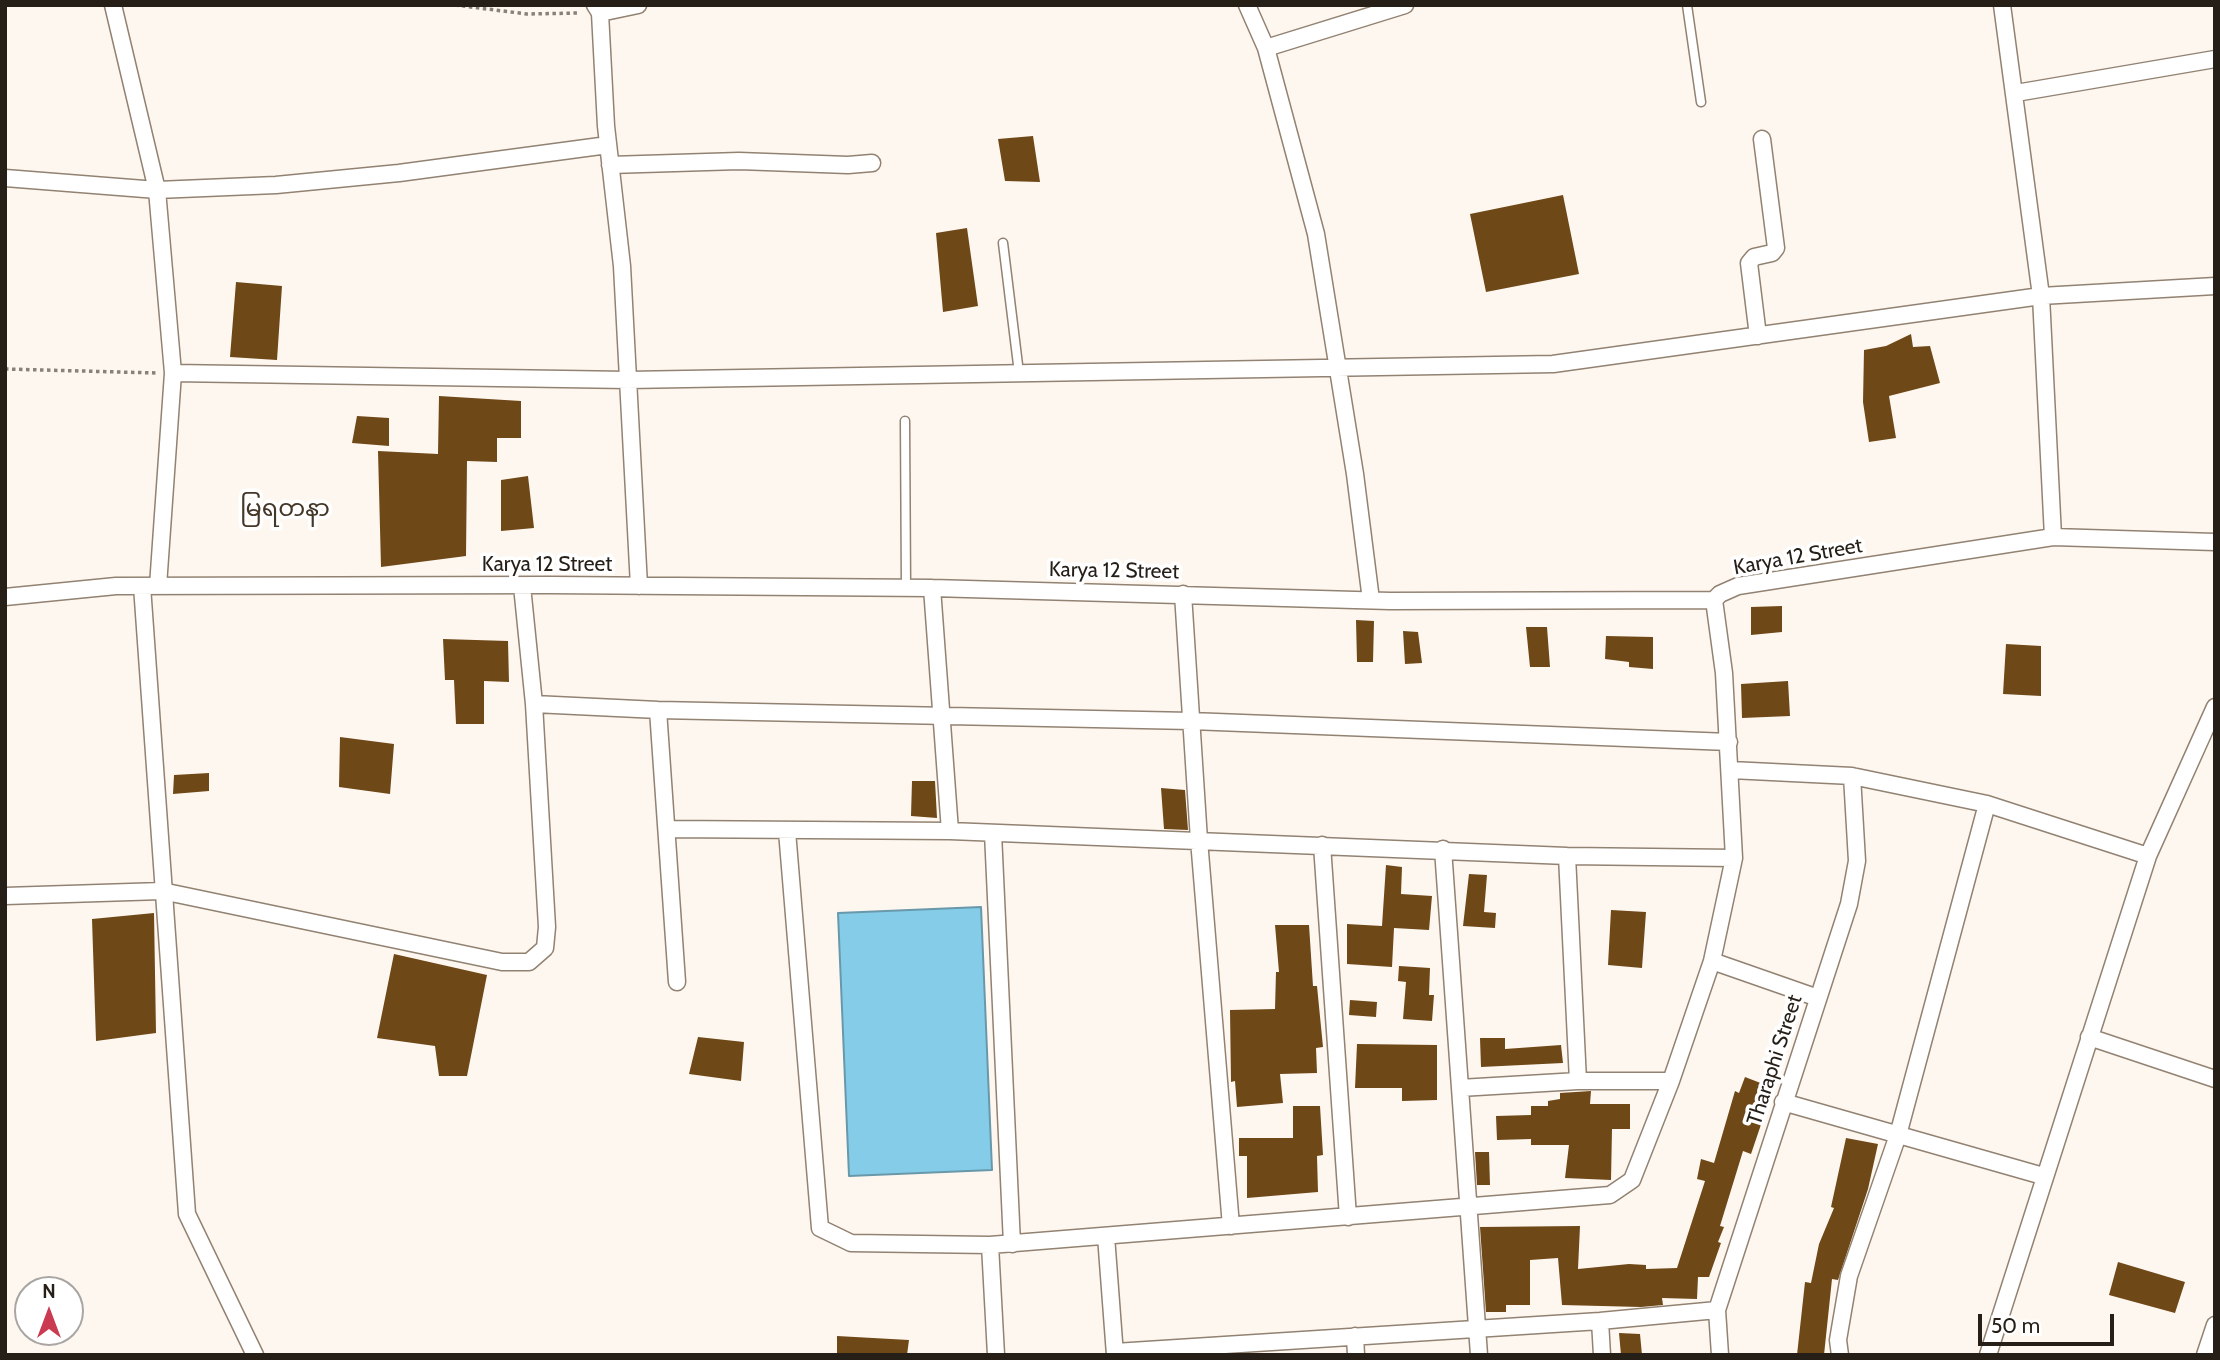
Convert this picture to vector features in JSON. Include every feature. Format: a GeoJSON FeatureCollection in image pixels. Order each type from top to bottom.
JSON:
{"type":"FeatureCollection","features":[{"type":"Feature","properties":{"kind":"street"},"geometry":{"type":"LineString","coordinates":[[113,5],[157,190],[173,373],[150,586],[162,891],[187,1214],[255,1355]]}},
{"type":"Feature","properties":{"kind":"street"},"geometry":{"type":"LineString","coordinates":[[638,5],[597,9],[608,145],[622,266],[639,586]]}},
{"type":"Feature","properties":{"kind":"street"},"geometry":{"type":"LineString","coordinates":[[1247,5],[1266,48],[1315,234],[1335,368],[1355,474],[1371,600]]}},
{"type":"Feature","properties":{"kind":"street"},"geometry":{"type":"LineString","coordinates":[[1266,48],[1405,5]]}},
{"type":"Feature","properties":{"kind":"street"},"geometry":{"type":"LineString","coordinates":[[2002,5],[2016,93],[2041,296],[2053,537]]}},
{"type":"Feature","properties":{"kind":"street"},"geometry":{"type":"LineString","coordinates":[[2016,93],[2215,59]]}},
{"type":"Feature","properties":{"kind":"street"},"geometry":{"type":"LineString","coordinates":[[1758,336],[1749,263],[1754,257],[1772,253],[1776,248],[1762,139]]}},
{"type":"Feature","properties":{"kind":"street"},"geometry":{"type":"LineString","coordinates":[[5,178],[157,190],[276,185],[399,173],[608,145]]}},
{"type":"Feature","properties":{"kind":"street"},"geometry":{"type":"LineString","coordinates":[[611,165],[739,160],[848,165],[872,163]]}},
{"type":"Feature","properties":{"kind":"street"},"geometry":{"type":"LineString","coordinates":[[173,373],[628,380],[1553,364],[2041,296],[2215,286]]}},
{"type":"Feature","properties":{"kind":"street","name":"Karya 12 Street"},"geometry":{"type":"LineString","coordinates":[[5,597],[150,586],[639,586],[933,588],[1371,600],[1714,600],[1720,594],[1738,586],[2053,537],[2215,542]]}},
{"type":"Feature","properties":{"kind":"street"},"geometry":{"type":"LineString","coordinates":[[5,896],[162,891],[502,962],[530,962],[545,948],[547,927],[534,704],[522,586]]}},
{"type":"Feature","properties":{"kind":"street"},"geometry":{"type":"LineString","coordinates":[[933,588],[950,831]]}},
{"type":"Feature","properties":{"kind":"street"},"geometry":{"type":"LineString","coordinates":[[1183,594],[1199,840],[1231,1226]]}},
{"type":"Feature","properties":{"kind":"street"},"geometry":{"type":"LineString","coordinates":[[787,831],[820,1228],[851,1243],[1012,1244],[1610,1195],[1632,1180],[1671,1081],[1712,961],[1734,858],[1729,742],[1714,600]]}},
{"type":"Feature","properties":{"kind":"street"},"geometry":{"type":"LineString","coordinates":[[534,704],[658,710],[1191,721],[1729,742]]}},
{"type":"Feature","properties":{"kind":"street"},"geometry":{"type":"LineString","coordinates":[[1988,1355],[2043,1176],[2148,856],[2215,707]]}},
{"type":"Feature","properties":{"kind":"street"},"geometry":{"type":"LineString","coordinates":[[658,710],[677,982]]}},
{"type":"Feature","properties":{"kind":"street"},"geometry":{"type":"LineString","coordinates":[[1731,769],[1852,776],[1987,804],[2148,856]]}},
{"type":"Feature","properties":{"kind":"street","name":"Tharaphi Street"},"geometry":{"type":"LineString","coordinates":[[1720,1355],[1717,1310],[1849,904],[1857,861],[1852,776]]}},
{"type":"Feature","properties":{"kind":"street"},"geometry":{"type":"LineString","coordinates":[[1840,1355],[1838,1339],[1849,1276],[1898,1135],[1987,804]]}},
{"type":"Feature","properties":{"kind":"street"},"geometry":{"type":"LineString","coordinates":[[667,829],[950,831],[1567,856],[1734,858]]}},
{"type":"Feature","properties":{"kind":"street"},"geometry":{"type":"LineString","coordinates":[[993,833],[1012,1244]]}},
{"type":"Feature","properties":{"kind":"street"},"geometry":{"type":"LineString","coordinates":[[1322,845],[1348,1217]]}},
{"type":"Feature","properties":{"kind":"street"},"geometry":{"type":"LineString","coordinates":[[1443,849],[1479,1355]]}},
{"type":"Feature","properties":{"kind":"street"},"geometry":{"type":"LineString","coordinates":[[1567,856],[1578,1081]]}},
{"type":"Feature","properties":{"kind":"street"},"geometry":{"type":"LineString","coordinates":[[1712,961],[1818,998]]}},
{"type":"Feature","properties":{"kind":"street"},"geometry":{"type":"LineString","coordinates":[[2089,1037],[2215,1079]]}},
{"type":"Feature","properties":{"kind":"street"},"geometry":{"type":"LineString","coordinates":[[1460,1088],[1578,1081],[1671,1081]]}},
{"type":"Feature","properties":{"kind":"street"},"geometry":{"type":"LineString","coordinates":[[1783,1102],[2043,1176]]}},
{"type":"Feature","properties":{"kind":"street"},"geometry":{"type":"LineString","coordinates":[[1106,1236],[1115,1353],[1241,1349],[1355,1336],[1600,1321],[1717,1310]]}},
{"type":"Feature","properties":{"kind":"street"},"geometry":{"type":"LineString","coordinates":[[990,1245],[996,1355]]}},
{"type":"Feature","properties":{"kind":"street"},"geometry":{"type":"LineString","coordinates":[[1600,1321],[1602,1355]]}},
{"type":"Feature","properties":{"kind":"street"},"geometry":{"type":"LineString","coordinates":[[2206,1355],[2215,1325]]}},
{"type":"Feature","properties":{"kind":"street"},"geometry":{"type":"LineString","coordinates":[[1355,1336],[1356,1355]]}},
{"type":"Feature","properties":{"kind":"lane"},"geometry":{"type":"LineString","coordinates":[[1687,5],[1702,103]]}},
{"type":"Feature","properties":{"kind":"lane"},"geometry":{"type":"LineString","coordinates":[[1003,243],[1019,373]]}},
{"type":"Feature","properties":{"kind":"lane"},"geometry":{"type":"LineString","coordinates":[[905,421],[906,588]]}},
{"type":"Feature","properties":{"kind":"path"},"geometry":{"type":"LineString","coordinates":[[455,5],[527,14],[597,9]]}},
{"type":"Feature","properties":{"kind":"path"},"geometry":{"type":"LineString","coordinates":[[5,369],[173,373]]}},
{"type":"Feature","properties":{"kind":"water"},"geometry":{"type":"Polygon","coordinates":[[[981,907],[992,1170],[849,1176],[838,913],[981,907]]]}},
{"type":"Feature","properties":{"kind":"building"},"geometry":{"type":"Polygon","coordinates":[[[1033,136],[1040,182],[1005,181],[998,139],[1033,136]]]}},
{"type":"Feature","properties":{"kind":"building"},"geometry":{"type":"Polygon","coordinates":[[[1563,195],[1579,274],[1486,292],[1470,214],[1563,195]]]}},
{"type":"Feature","properties":{"kind":"building"},"geometry":{"type":"Polygon","coordinates":[[[967,228],[978,306],[943,312],[936,233],[967,228]]]}},
{"type":"Feature","properties":{"kind":"building"},"geometry":{"type":"Polygon","coordinates":[[[236,282],[282,286],[277,360],[230,357],[236,282]]]}},
{"type":"Feature","properties":{"kind":"building"},"geometry":{"type":"Polygon","coordinates":[[[1911,334],[1913,347],[1930,346],[1940,383],[1889,396],[1896,438],[1869,442],[1863,402],[1864,350],[1886,346],[1911,334]]]}},
{"type":"Feature","properties":{"kind":"building"},"geometry":{"type":"Polygon","coordinates":[[[439,396],[521,401],[521,438],[497,438],[497,462],[467,461],[466,556],[381,567],[378,451],[438,454],[439,396]]]}},
{"type":"Feature","properties":{"kind":"building"},"geometry":{"type":"Polygon","coordinates":[[[357,416],[389,418],[389,446],[352,443],[357,416]]]}},
{"type":"Feature","properties":{"kind":"building"},"geometry":{"type":"Polygon","coordinates":[[[528,476],[534,528],[501,531],[501,480],[528,476]]]}},
{"type":"Feature","properties":{"kind":"building"},"geometry":{"type":"Polygon","coordinates":[[[1782,606],[1782,632],[1751,635],[1751,607],[1782,606]]]}},
{"type":"Feature","properties":{"kind":"building"},"geometry":{"type":"Polygon","coordinates":[[[1356,620],[1374,621],[1373,662],[1357,662],[1356,620]]]}},
{"type":"Feature","properties":{"kind":"building"},"geometry":{"type":"Polygon","coordinates":[[[1526,627],[1547,627],[1550,667],[1530,667],[1526,627]]]}},
{"type":"Feature","properties":{"kind":"building"},"geometry":{"type":"Polygon","coordinates":[[[1403,631],[1418,632],[1422,663],[1405,664],[1403,631]]]}},
{"type":"Feature","properties":{"kind":"building"},"geometry":{"type":"Polygon","coordinates":[[[1606,636],[1653,637],[1653,669],[1629,667],[1629,662],[1605,659],[1606,636]]]}},
{"type":"Feature","properties":{"kind":"building"},"geometry":{"type":"Polygon","coordinates":[[[443,639],[508,641],[509,682],[484,681],[484,724],[456,724],[454,680],[445,680],[443,639]]]}},
{"type":"Feature","properties":{"kind":"building"},"geometry":{"type":"Polygon","coordinates":[[[2006,644],[2041,646],[2041,696],[2003,694],[2006,644]]]}},
{"type":"Feature","properties":{"kind":"building"},"geometry":{"type":"Polygon","coordinates":[[[1788,681],[1790,716],[1742,718],[1741,684],[1788,681]]]}},
{"type":"Feature","properties":{"kind":"building"},"geometry":{"type":"Polygon","coordinates":[[[340,737],[394,744],[390,794],[339,787],[340,737]]]}},
{"type":"Feature","properties":{"kind":"building"},"geometry":{"type":"Polygon","coordinates":[[[209,773],[209,791],[173,794],[174,775],[209,773]]]}},
{"type":"Feature","properties":{"kind":"building"},"geometry":{"type":"Polygon","coordinates":[[[912,781],[935,781],[937,818],[911,816],[912,781]]]}},
{"type":"Feature","properties":{"kind":"building"},"geometry":{"type":"Polygon","coordinates":[[[1161,788],[1185,790],[1188,830],[1164,829],[1161,788]]]}},
{"type":"Feature","properties":{"kind":"building"},"geometry":{"type":"Polygon","coordinates":[[[1386,865],[1402,867],[1401,894],[1432,896],[1429,930],[1394,928],[1392,967],[1347,964],[1347,924],[1382,926],[1386,865]]]}},
{"type":"Feature","properties":{"kind":"building"},"geometry":{"type":"Polygon","coordinates":[[[1469,874],[1487,875],[1484,912],[1496,913],[1495,928],[1463,926],[1469,874]]]}},
{"type":"Feature","properties":{"kind":"building"},"geometry":{"type":"Polygon","coordinates":[[[1611,910],[1646,912],[1642,968],[1608,965],[1611,910]]]}},
{"type":"Feature","properties":{"kind":"building"},"geometry":{"type":"Polygon","coordinates":[[[154,913],[156,1033],[96,1041],[92,919],[154,913]]]}},
{"type":"Feature","properties":{"kind":"building"},"geometry":{"type":"Polygon","coordinates":[[[1275,925],[1309,925],[1313,986],[1317,986],[1323,1047],[1316,1048],[1317,1073],[1280,1074],[1283,1103],[1237,1107],[1235,1081],[1231,1082],[1230,1010],[1275,1009],[1276,972],[1279,972],[1275,925]]]}},
{"type":"Feature","properties":{"kind":"building"},"geometry":{"type":"Polygon","coordinates":[[[394,954],[487,975],[467,1076],[439,1076],[435,1046],[377,1038],[394,954]]]}},
{"type":"Feature","properties":{"kind":"building"},"geometry":{"type":"Polygon","coordinates":[[[1399,966],[1430,968],[1429,995],[1434,995],[1432,1021],[1403,1019],[1406,982],[1398,981],[1399,966]]]}},
{"type":"Feature","properties":{"kind":"building"},"geometry":{"type":"Polygon","coordinates":[[[1350,1000],[1377,1002],[1376,1017],[1349,1015],[1350,1000]]]}},
{"type":"Feature","properties":{"kind":"building"},"geometry":{"type":"Polygon","coordinates":[[[698,1037],[744,1042],[741,1081],[689,1074],[698,1037]]]}},
{"type":"Feature","properties":{"kind":"building"},"geometry":{"type":"Polygon","coordinates":[[[1480,1038],[1505,1038],[1505,1049],[1561,1045],[1563,1063],[1481,1067],[1480,1038]]]}},
{"type":"Feature","properties":{"kind":"building"},"geometry":{"type":"Polygon","coordinates":[[[1357,1044],[1437,1045],[1437,1100],[1402,1101],[1402,1088],[1355,1088],[1357,1044]]]}},
{"type":"Feature","properties":{"kind":"building"},"geometry":{"type":"Polygon","coordinates":[[[1745,1077],[1771,1087],[1765,1100],[1769,1101],[1751,1154],[1743,1151],[1720,1226],[1724,1227],[1718,1242],[1721,1243],[1709,1277],[1698,1277],[1697,1299],[1662,1298],[1663,1305],[1641,1307],[1562,1305],[1558,1258],[1530,1260],[1530,1305],[1506,1305],[1506,1312],[1486,1312],[1480,1227],[1580,1226],[1578,1269],[1629,1264],[1646,1265],[1646,1269],[1677,1268],[1705,1181],[1697,1179],[1701,1159],[1714,1163],[1735,1091],[1739,1093],[1745,1077]]]}},
{"type":"Feature","properties":{"kind":"building"},"geometry":{"type":"Polygon","coordinates":[[[1591,1091],[1590,1104],[1630,1104],[1630,1129],[1612,1129],[1611,1180],[1565,1178],[1569,1145],[1531,1145],[1531,1139],[1497,1140],[1496,1116],[1531,1115],[1531,1106],[1548,1106],[1548,1101],[1560,1099],[1560,1093],[1591,1091]]]}},
{"type":"Feature","properties":{"kind":"building"},"geometry":{"type":"Polygon","coordinates":[[[1293,1106],[1320,1106],[1323,1155],[1317,1156],[1318,1192],[1247,1198],[1247,1156],[1239,1156],[1239,1138],[1293,1138],[1293,1106]]]}},
{"type":"Feature","properties":{"kind":"building"},"geometry":{"type":"Polygon","coordinates":[[[1846,1138],[1878,1144],[1868,1189],[1838,1280],[1832,1279],[1824,1355],[1797,1355],[1805,1282],[1811,1283],[1819,1244],[1834,1208],[1831,1207],[1846,1138]]]}},
{"type":"Feature","properties":{"kind":"building"},"geometry":{"type":"Polygon","coordinates":[[[1475,1152],[1489,1152],[1490,1185],[1477,1185],[1475,1152]]]}},
{"type":"Feature","properties":{"kind":"building"},"geometry":{"type":"Polygon","coordinates":[[[2118,1262],[2185,1282],[2175,1313],[2109,1295],[2118,1262]]]}},
{"type":"Feature","properties":{"kind":"building"},"geometry":{"type":"Polygon","coordinates":[[[1619,1333],[1640,1334],[1642,1355],[1621,1355],[1619,1333]]]}},
{"type":"Feature","properties":{"kind":"building"},"geometry":{"type":"Polygon","coordinates":[[[837,1336],[909,1340],[907,1355],[837,1355],[837,1336]]]}},
{"type":"Feature","properties":{"kind":"district","name":"မြရတနာ"},"geometry":{"type":"Point","coordinates":[285,509]}}]}
